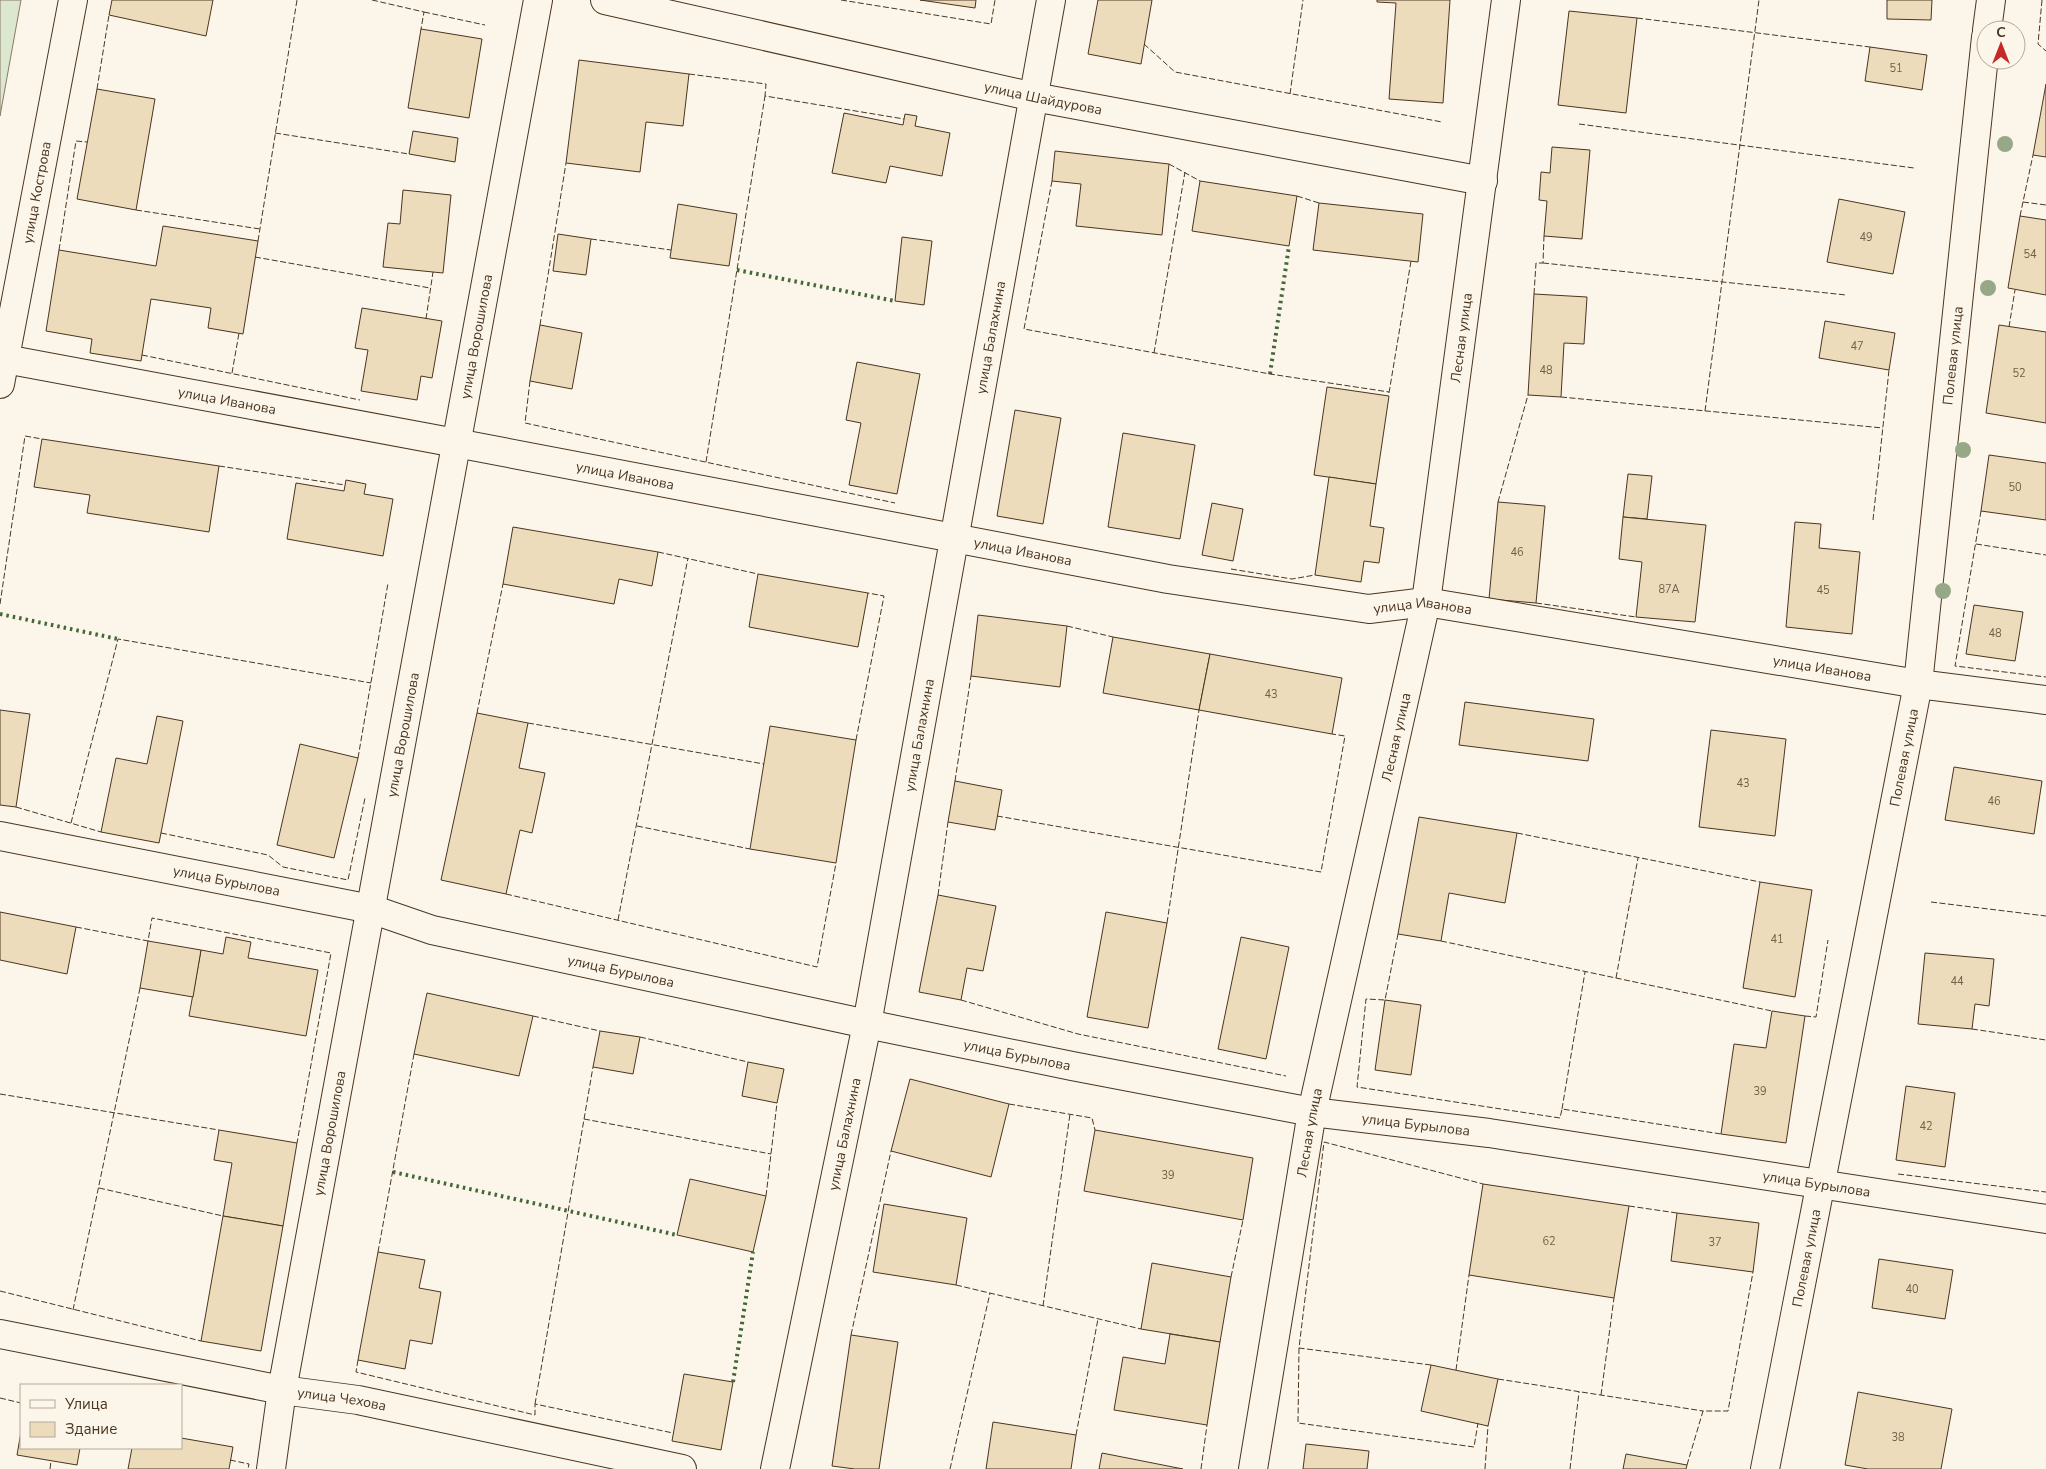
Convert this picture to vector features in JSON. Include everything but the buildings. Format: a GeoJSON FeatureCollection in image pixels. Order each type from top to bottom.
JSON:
{"type":"FeatureCollection","features":[{"type":"Feature","properties":{"kind":"street","name":"улица Кострова"},"geometry":{"type":"LineString","coordinates":[[2,372],[73,0]]}},
{"type":"Feature","properties":{"kind":"street","name":"улица Ворошилова"},"geometry":{"type":"LineString","coordinates":[[271,1469],[282,1390],[538,0]]}},
{"type":"Feature","properties":{"kind":"street","name":"улица Шайдурова"},"geometry":{"type":"LineString","coordinates":[[605,0],[1034,97],[1483,181]]}},
{"type":"Feature","properties":{"kind":"street","name":"улица Балахнина"},"geometry":{"type":"LineString","coordinates":[[775,1469],[866,1024],[1051,0]]}},
{"type":"Feature","properties":{"kind":"street","name":"Лесная улица"},"geometry":{"type":"LineString","coordinates":[[1252,1469],[1312,1112],[1426,602],[1506,0]]}},
{"type":"Feature","properties":{"kind":"street"},"geometry":{"type":"LineString","coordinates":[[1988,20],[1991,0]]}},
{"type":"Feature","properties":{"kind":"street","name":"Полевая улица"},"geometry":{"type":"LineString","coordinates":[[1765,1469],[1918,684],[1983,70]]}},
{"type":"Feature","properties":{"kind":"street","name":"улица Иванова"},"geometry":{"type":"LineString","coordinates":[[2,372],[456,443],[1168,579],[1369,609],[1426,602],[1918,684],[2046,700]]}},
{"type":"Feature","properties":{"kind":"street","name":"улица Бурылова"},"geometry":{"type":"LineString","coordinates":[[0,836],[371,908],[432,930],[866,1024],[1312,1112],[1489,1133],[2046,1219]]}},
{"type":"Feature","properties":{"kind":"street","name":"улица Чехова"},"geometry":{"type":"LineString","coordinates":[[0,1334],[282,1390],[358,1400],[682,1469]]}},
{"type":"Feature","properties":{"kind":"green space"},"geometry":{"type":"Polygon","coordinates":[[[0,0],[21,0],[0,116],[0,0]]]}},
{"type":"Feature","properties":{"kind":"hedge"},"geometry":{"type":"LineString","coordinates":[[1270,374],[1289,246]]}},
{"type":"Feature","properties":{"kind":"hedge"},"geometry":{"type":"LineString","coordinates":[[737,270],[895,301]]}},
{"type":"Feature","properties":{"kind":"hedge"},"geometry":{"type":"LineString","coordinates":[[0,614],[118,639]]}},
{"type":"Feature","properties":{"kind":"hedge"},"geometry":{"type":"LineString","coordinates":[[393,1172],[677,1235]]}},
{"type":"Feature","properties":{"kind":"hedge"},"geometry":{"type":"LineString","coordinates":[[733,1382],[753,1252]]}},
{"type":"Feature","properties":{"kind":"fence"},"geometry":{"type":"LineString","coordinates":[[258,241],[297,0]]}},
{"type":"Feature","properties":{"kind":"fence"},"geometry":{"type":"LineString","coordinates":[[372,0],[424,12],[421,29]]}},
{"type":"Feature","properties":{"kind":"fence"},"geometry":{"type":"LineString","coordinates":[[841,0],[991,24],[995,0]]}},
{"type":"Feature","properties":{"kind":"fence"},"geometry":{"type":"LineString","coordinates":[[1290,94],[1303,0]]}},
{"type":"Feature","properties":{"kind":"fence"},"geometry":{"type":"LineString","coordinates":[[1705,411],[1759,0]]}},
{"type":"Feature","properties":{"kind":"fence"},"geometry":{"type":"LineString","coordinates":[[2042,0],[2038,44],[2046,51]]}},
{"type":"Feature","properties":{"kind":"fence"},"geometry":{"type":"LineString","coordinates":[[424,12],[485,25]]}},
{"type":"Feature","properties":{"kind":"fence"},"geometry":{"type":"LineString","coordinates":[[97,89],[109,15]]}},
{"type":"Feature","properties":{"kind":"fence"},"geometry":{"type":"LineString","coordinates":[[1637,18],[1870,47]]}},
{"type":"Feature","properties":{"kind":"fence"},"geometry":{"type":"LineString","coordinates":[[1144,44],[1175,72],[1442,122]]}},
{"type":"Feature","properties":{"kind":"fence"},"geometry":{"type":"LineString","coordinates":[[689,74],[766,84],[765,96],[904,119]]}},
{"type":"Feature","properties":{"kind":"fence"},"geometry":{"type":"LineString","coordinates":[[706,462],[765,96]]}},
{"type":"Feature","properties":{"kind":"fence"},"geometry":{"type":"LineString","coordinates":[[1579,124],[1914,168]]}},
{"type":"Feature","properties":{"kind":"fence"},"geometry":{"type":"LineString","coordinates":[[275,133],[409,154]]}},
{"type":"Feature","properties":{"kind":"fence"},"geometry":{"type":"LineString","coordinates":[[59,250],[76,141],[87,142]]}},
{"type":"Feature","properties":{"kind":"fence"},"geometry":{"type":"LineString","coordinates":[[2020,216],[2033,155]]}},
{"type":"Feature","properties":{"kind":"fence"},"geometry":{"type":"LineString","coordinates":[[540,325],[566,163]]}},
{"type":"Feature","properties":{"kind":"fence"},"geometry":{"type":"LineString","coordinates":[[1169,164],[1200,181]]}},
{"type":"Feature","properties":{"kind":"fence"},"geometry":{"type":"LineString","coordinates":[[1154,353],[1185,172]]}},
{"type":"Feature","properties":{"kind":"fence"},"geometry":{"type":"LineString","coordinates":[[1052,181],[1024,329],[1270,374],[1389,392]]}},
{"type":"Feature","properties":{"kind":"fence"},"geometry":{"type":"LineString","coordinates":[[1297,196],[1319,203]]}},
{"type":"Feature","properties":{"kind":"fence"},"geometry":{"type":"LineString","coordinates":[[2023,202],[2046,205]]}},
{"type":"Feature","properties":{"kind":"fence"},"geometry":{"type":"LineString","coordinates":[[136,210],[260,229]]}},
{"type":"Feature","properties":{"kind":"fence"},"geometry":{"type":"LineString","coordinates":[[1534,294],[1536,263],[1543,263],[1544,236]]}},
{"type":"Feature","properties":{"kind":"fence"},"geometry":{"type":"LineString","coordinates":[[591,239],[671,250]]}},
{"type":"Feature","properties":{"kind":"fence"},"geometry":{"type":"LineString","coordinates":[[255,257],[430,288]]}},
{"type":"Feature","properties":{"kind":"fence"},"geometry":{"type":"LineString","coordinates":[[1389,393],[1411,261]]}},
{"type":"Feature","properties":{"kind":"fence"},"geometry":{"type":"LineString","coordinates":[[1543,263],[1846,295]]}},
{"type":"Feature","properties":{"kind":"fence"},"geometry":{"type":"LineString","coordinates":[[426,319],[433,272]]}},
{"type":"Feature","properties":{"kind":"fence"},"geometry":{"type":"LineString","coordinates":[[2009,327],[2015,290]]}},
{"type":"Feature","properties":{"kind":"fence"},"geometry":{"type":"LineString","coordinates":[[232,373],[239,333]]}},
{"type":"Feature","properties":{"kind":"fence"},"geometry":{"type":"LineString","coordinates":[[142,355],[360,400]]}},
{"type":"Feature","properties":{"kind":"fence"},"geometry":{"type":"LineString","coordinates":[[1873,520],[1889,370]]}},
{"type":"Feature","properties":{"kind":"fence"},"geometry":{"type":"LineString","coordinates":[[530,381],[525,423],[895,503]]}},
{"type":"Feature","properties":{"kind":"fence"},"geometry":{"type":"LineString","coordinates":[[1498,502],[1528,395]]}},
{"type":"Feature","properties":{"kind":"fence"},"geometry":{"type":"LineString","coordinates":[[1561,397],[1883,428]]}},
{"type":"Feature","properties":{"kind":"fence"},"geometry":{"type":"LineString","coordinates":[[0,604],[25,436],[42,439]]}},
{"type":"Feature","properties":{"kind":"fence"},"geometry":{"type":"LineString","coordinates":[[219,466],[345,485]]}},
{"type":"Feature","properties":{"kind":"fence"},"geometry":{"type":"LineString","coordinates":[[1981,511],[1955,666],[2046,677]]}},
{"type":"Feature","properties":{"kind":"fence"},"geometry":{"type":"LineString","coordinates":[[1976,544],[2046,555]]}},
{"type":"Feature","properties":{"kind":"fence"},"geometry":{"type":"LineString","coordinates":[[658,552],[758,574]]}},
{"type":"Feature","properties":{"kind":"fence"},"geometry":{"type":"LineString","coordinates":[[618,920],[688,558]]}},
{"type":"Feature","properties":{"kind":"fence"},"geometry":{"type":"LineString","coordinates":[[1231,569],[1292,579],[1315,575]]}},
{"type":"Feature","properties":{"kind":"fence"},"geometry":{"type":"LineString","coordinates":[[358,758],[388,583]]}},
{"type":"Feature","properties":{"kind":"fence"},"geometry":{"type":"LineString","coordinates":[[477,713],[503,584]]}},
{"type":"Feature","properties":{"kind":"fence"},"geometry":{"type":"LineString","coordinates":[[856,740],[884,596],[868,593]]}},
{"type":"Feature","properties":{"kind":"fence"},"geometry":{"type":"LineString","coordinates":[[1536,603],[1636,617]]}},
{"type":"Feature","properties":{"kind":"fence"},"geometry":{"type":"LineString","coordinates":[[1067,626],[1113,637]]}},
{"type":"Feature","properties":{"kind":"fence"},"geometry":{"type":"LineString","coordinates":[[71,823],[118,639],[371,683]]}},
{"type":"Feature","properties":{"kind":"fence"},"geometry":{"type":"LineString","coordinates":[[955,781],[971,676]]}},
{"type":"Feature","properties":{"kind":"fence"},"geometry":{"type":"LineString","coordinates":[[1167,923],[1199,710]]}},
{"type":"Feature","properties":{"kind":"fence"},"geometry":{"type":"LineString","coordinates":[[528,723],[764,764]]}},
{"type":"Feature","properties":{"kind":"fence"},"geometry":{"type":"LineString","coordinates":[[997,816],[1321,872],[1345,736],[1332,734]]}},
{"type":"Feature","properties":{"kind":"fence"},"geometry":{"type":"LineString","coordinates":[[161,833],[268,855],[283,867],[348,880],[365,798]]}},
{"type":"Feature","properties":{"kind":"fence"},"geometry":{"type":"LineString","coordinates":[[16,807],[101,832]]}},
{"type":"Feature","properties":{"kind":"fence"},"geometry":{"type":"LineString","coordinates":[[938,895],[948,822]]}},
{"type":"Feature","properties":{"kind":"fence"},"geometry":{"type":"LineString","coordinates":[[637,826],[750,849]]}},
{"type":"Feature","properties":{"kind":"fence"},"geometry":{"type":"LineString","coordinates":[[1517,833],[1760,882]]}},
{"type":"Feature","properties":{"kind":"fence"},"geometry":{"type":"LineString","coordinates":[[1616,978],[1638,858]]}},
{"type":"Feature","properties":{"kind":"fence"},"geometry":{"type":"LineString","coordinates":[[506,894],[817,967],[836,863]]}},
{"type":"Feature","properties":{"kind":"fence"},"geometry":{"type":"LineString","coordinates":[[1931,902],[2046,916]]}},
{"type":"Feature","properties":{"kind":"fence"},"geometry":{"type":"LineString","coordinates":[[76,927],[148,941],[152,918],[331,953],[297,1143]]}},
{"type":"Feature","properties":{"kind":"fence"},"geometry":{"type":"LineString","coordinates":[[1398,934],[1385,1000],[1366,999],[1357,1087],[1560,1118],[1562,1109],[1721,1134]]}},
{"type":"Feature","properties":{"kind":"fence"},"geometry":{"type":"LineString","coordinates":[[1805,1016],[1816,1017],[1828,940]]}},
{"type":"Feature","properties":{"kind":"fence"},"geometry":{"type":"LineString","coordinates":[[1441,941],[1772,1011]]}},
{"type":"Feature","properties":{"kind":"fence"},"geometry":{"type":"LineString","coordinates":[[1562,1109],[1585,972]]}},
{"type":"Feature","properties":{"kind":"fence"},"geometry":{"type":"LineString","coordinates":[[73,1310],[140,988]]}},
{"type":"Feature","properties":{"kind":"fence"},"geometry":{"type":"LineString","coordinates":[[961,1000],[1078,1034],[1286,1076]]}},
{"type":"Feature","properties":{"kind":"fence"},"geometry":{"type":"LineString","coordinates":[[533,1016],[600,1031]]}},
{"type":"Feature","properties":{"kind":"fence"},"geometry":{"type":"LineString","coordinates":[[1972,1029],[2046,1040]]}},
{"type":"Feature","properties":{"kind":"fence"},"geometry":{"type":"LineString","coordinates":[[640,1037],[748,1062]]}},
{"type":"Feature","properties":{"kind":"fence"},"geometry":{"type":"LineString","coordinates":[[378,1252],[414,1054]]}},
{"type":"Feature","properties":{"kind":"fence"},"geometry":{"type":"LineString","coordinates":[[535,1404],[593,1067]]}},
{"type":"Feature","properties":{"kind":"fence"},"geometry":{"type":"LineString","coordinates":[[0,1094],[219,1130]]}},
{"type":"Feature","properties":{"kind":"fence"},"geometry":{"type":"LineString","coordinates":[[766,1196],[777,1103]]}},
{"type":"Feature","properties":{"kind":"fence"},"geometry":{"type":"LineString","coordinates":[[1009,1104],[1092,1118],[1095,1130]]}},
{"type":"Feature","properties":{"kind":"fence"},"geometry":{"type":"LineString","coordinates":[[1043,1306],[1070,1114]]}},
{"type":"Feature","properties":{"kind":"fence"},"geometry":{"type":"LineString","coordinates":[[584,1119],[771,1154]]}},
{"type":"Feature","properties":{"kind":"fence"},"geometry":{"type":"LineString","coordinates":[[1431,1365],[1299,1348],[1324,1142],[1483,1184]]}},
{"type":"Feature","properties":{"kind":"fence"},"geometry":{"type":"LineString","coordinates":[[851,1335],[891,1151]]}},
{"type":"Feature","properties":{"kind":"fence"},"geometry":{"type":"LineString","coordinates":[[1898,1174],[2046,1192]]}},
{"type":"Feature","properties":{"kind":"fence"},"geometry":{"type":"LineString","coordinates":[[99,1188],[223,1216]]}},
{"type":"Feature","properties":{"kind":"fence"},"geometry":{"type":"LineString","coordinates":[[1629,1206],[1677,1213]]}},
{"type":"Feature","properties":{"kind":"fence"},"geometry":{"type":"LineString","coordinates":[[1231,1277],[1243,1220]]}},
{"type":"Feature","properties":{"kind":"fence"},"geometry":{"type":"LineString","coordinates":[[1687,1465],[1703,1411],[1728,1411],[1753,1272]]}},
{"type":"Feature","properties":{"kind":"fence"},"geometry":{"type":"LineString","coordinates":[[1456,1370],[1469,1275]]}},
{"type":"Feature","properties":{"kind":"fence"},"geometry":{"type":"LineString","coordinates":[[956,1285],[1141,1329]]}},
{"type":"Feature","properties":{"kind":"fence"},"geometry":{"type":"LineString","coordinates":[[0,1291],[201,1341]]}},
{"type":"Feature","properties":{"kind":"fence"},"geometry":{"type":"LineString","coordinates":[[950,1469],[990,1293]]}},
{"type":"Feature","properties":{"kind":"fence"},"geometry":{"type":"LineString","coordinates":[[1601,1395],[1614,1298]]}},
{"type":"Feature","properties":{"kind":"fence"},"geometry":{"type":"LineString","coordinates":[[1076,1435],[1098,1319]]}},
{"type":"Feature","properties":{"kind":"fence"},"geometry":{"type":"LineString","coordinates":[[1299,1348],[1298,1423],[1474,1447],[1478,1423]]}},
{"type":"Feature","properties":{"kind":"fence"},"geometry":{"type":"LineString","coordinates":[[358,1360],[356,1372],[535,1415],[535,1404],[673,1433]]}},
{"type":"Feature","properties":{"kind":"fence"},"geometry":{"type":"LineString","coordinates":[[1498,1379],[1703,1411]]}},
{"type":"Feature","properties":{"kind":"fence"},"geometry":{"type":"LineString","coordinates":[[1570,1469],[1579,1392]]}},
{"type":"Feature","properties":{"kind":"fence"},"geometry":{"type":"LineString","coordinates":[[0,1398],[20,1403]]}},
{"type":"Feature","properties":{"kind":"fence"},"geometry":{"type":"LineString","coordinates":[[1201,1469],[1207,1425]]}},
{"type":"Feature","properties":{"kind":"fence"},"geometry":{"type":"LineString","coordinates":[[1485,1469],[1488,1426]]}},
{"type":"Feature","properties":{"kind":"fence"},"geometry":{"type":"LineString","coordinates":[[230,1460],[249,1464],[248,1469]]}},
{"type":"Feature","properties":{"kind":"fence"},"geometry":{"type":"LineString","coordinates":[[50,1469],[51,1461]]}}]}
